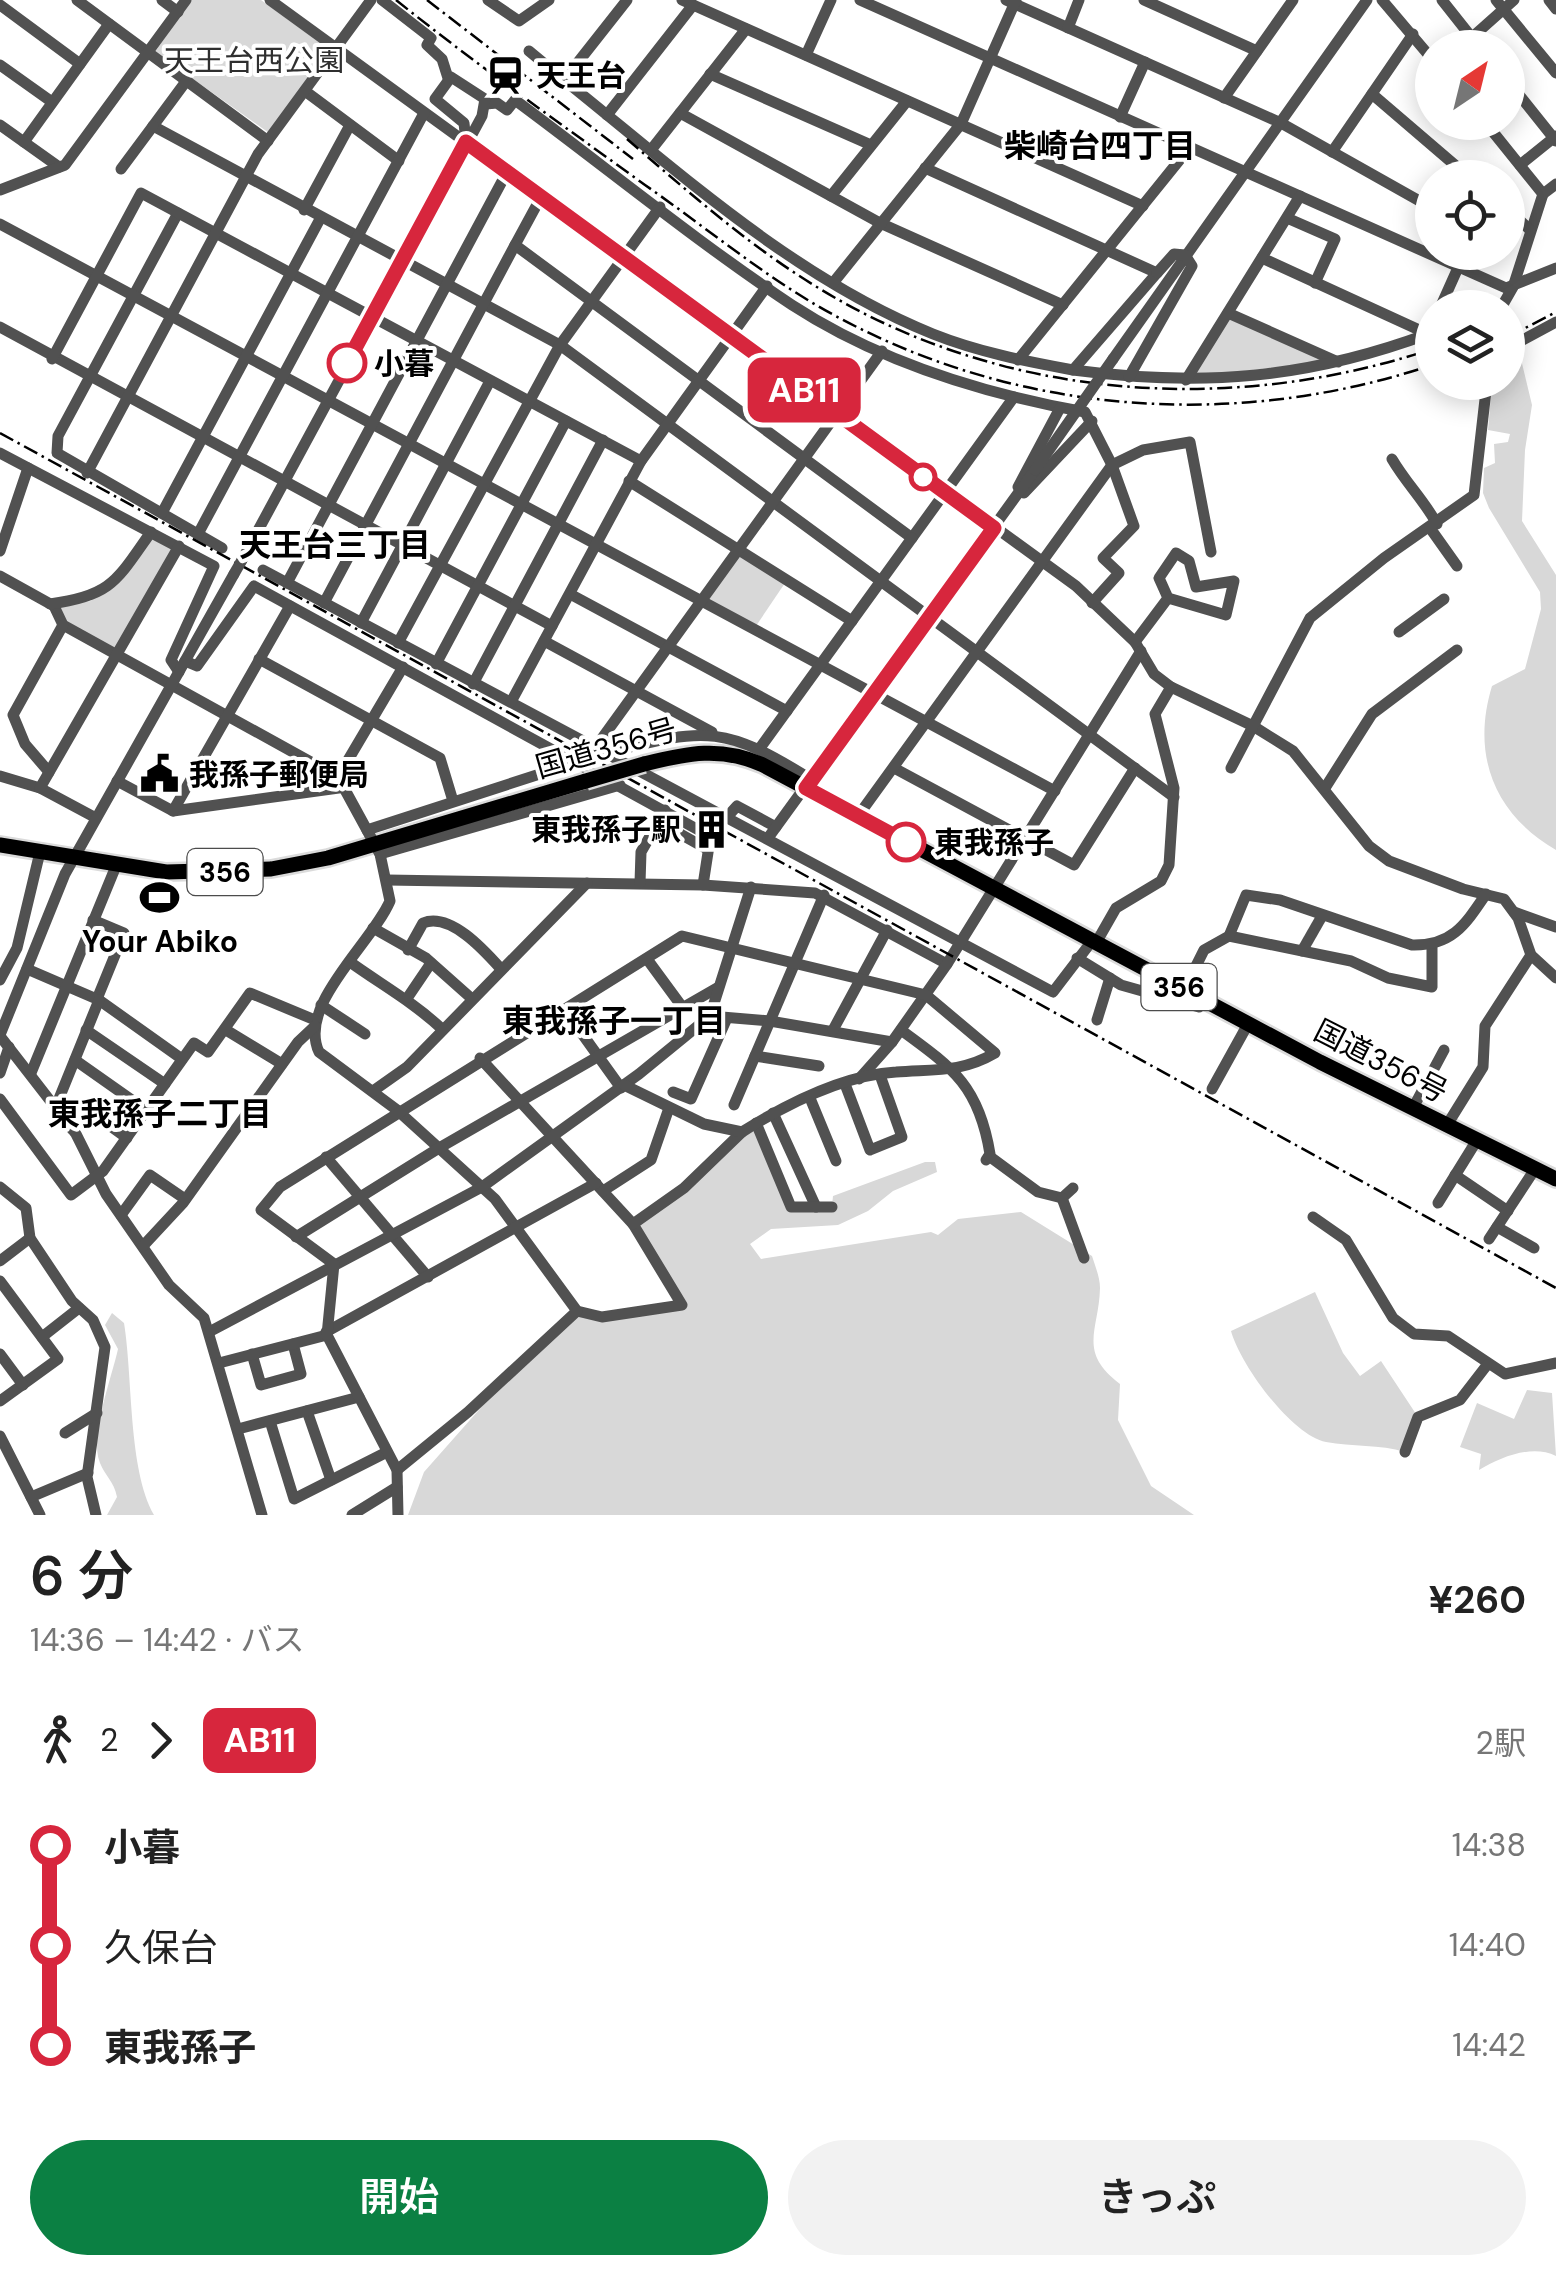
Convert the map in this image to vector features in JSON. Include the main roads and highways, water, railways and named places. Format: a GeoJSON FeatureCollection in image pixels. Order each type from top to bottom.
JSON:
{"type":"FeatureCollection","features":[{"type":"Feature","properties":{"kind":"highway","name":"国道356号"},"geometry":{"type":"LineString","coordinates":[[0,845],[166,872],[255,871],[374,843],[689,752],[719,752],[746,758],[809,784],[858,816],[1248,1024],[1556,1179]]}},
{"type":"Feature","properties":{"kind":"railway"},"geometry":{"type":"LineString","coordinates":[[396,0],[784,285],[902,348],[976,374],[1050,392],[1127,402],[1204,404],[1281,399],[1357,386],[1415,370]]}},
{"type":"Feature","properties":{"kind":"railway"},"geometry":{"type":"LineString","coordinates":[[427,0],[633,159]]}},
{"type":"Feature","properties":{"kind":"railway"},"geometry":{"type":"LineString","coordinates":[[627,139],[740,234],[812,284],[883,323],[958,353],[1036,373],[1115,386],[1195,389],[1275,384],[1354,370],[1415,354]]}},
{"type":"Feature","properties":{"kind":"railway"},"geometry":{"type":"LineString","coordinates":[[1525,328],[1556,312]]}},
{"type":"Feature","properties":{"kind":"railway"},"geometry":{"type":"LineString","coordinates":[[0,433],[1556,1288]]}},
{"type":"Feature","properties":{"kind":"place","name":"天王台"},"geometry":{"type":"Point","coordinates":[506,75]}},
{"type":"Feature","properties":{"kind":"place","name":"小暮"},"geometry":{"type":"Point","coordinates":[347,363]}},
{"type":"Feature","properties":{"kind":"place","name":"我孫子郵便局"},"geometry":{"type":"Point","coordinates":[159,774]}},
{"type":"Feature","properties":{"kind":"place","name":"東我孫子駅"},"geometry":{"type":"Point","coordinates":[711,829]}},
{"type":"Feature","properties":{"kind":"place","name":"東我孫子"},"geometry":{"type":"Point","coordinates":[906,842]}},
{"type":"Feature","properties":{"kind":"place","name":"Your Abiko"},"geometry":{"type":"Point","coordinates":[160,897]}},
{"type":"Feature","properties":{"kind":"district","name":"柴崎台四丁目"},"geometry":{"type":"Point","coordinates":[1100,146]}},
{"type":"Feature","properties":{"kind":"district","name":"天王台三丁目"},"geometry":{"type":"Point","coordinates":[335,545]}},
{"type":"Feature","properties":{"kind":"district","name":"東我孫子一丁目"},"geometry":{"type":"Point","coordinates":[614,1021]}},
{"type":"Feature","properties":{"kind":"district","name":"東我孫子二丁目"},"geometry":{"type":"Point","coordinates":[160,1114]}},
{"type":"Feature","properties":{"kind":"park label","name":"天王台西公園"},"geometry":{"type":"Point","coordinates":[254,60]}}]}
